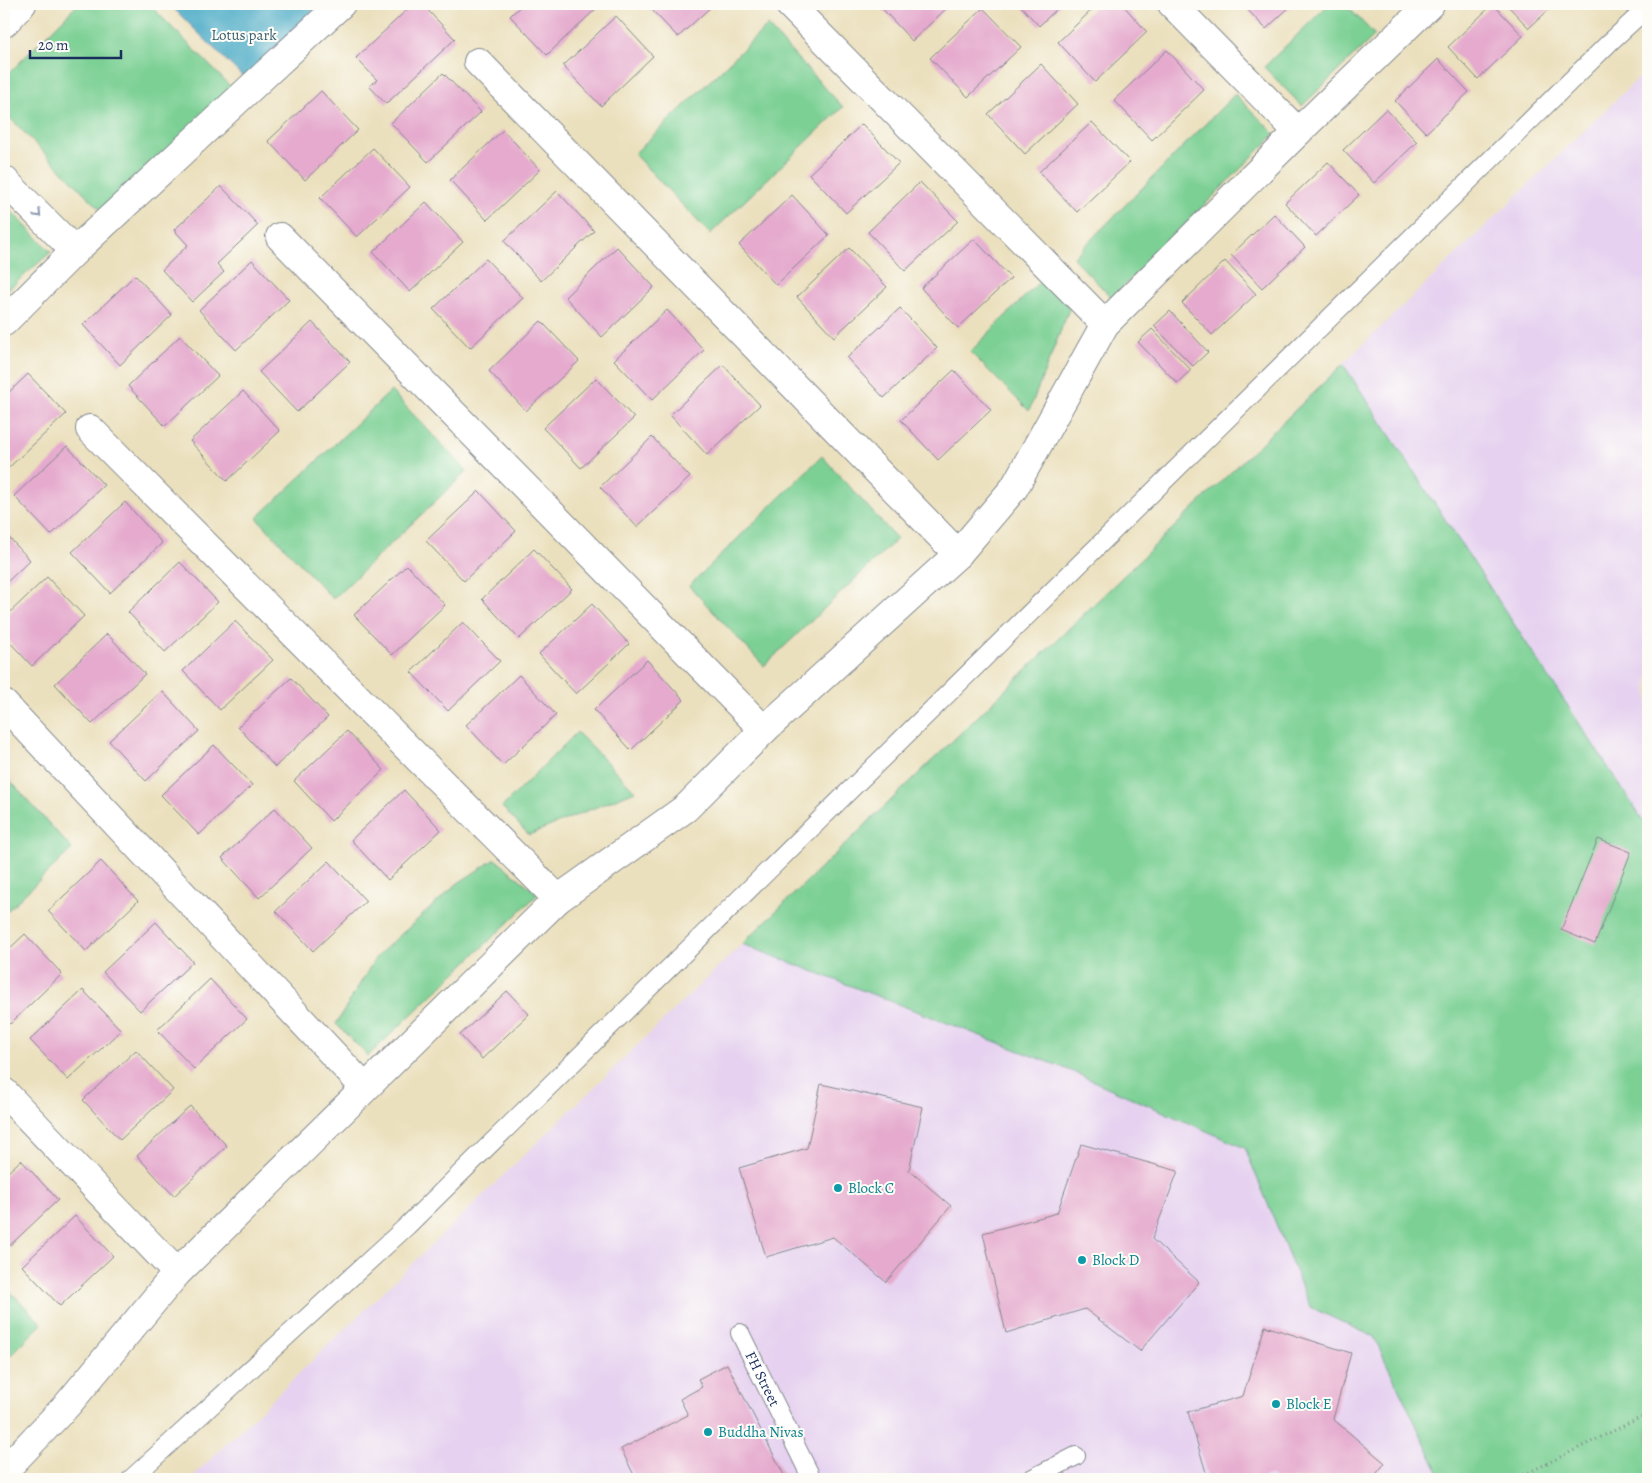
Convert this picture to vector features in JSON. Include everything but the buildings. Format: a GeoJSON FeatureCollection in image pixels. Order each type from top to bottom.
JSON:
{"type":"FeatureCollection","features":[{"type":"Feature","properties":{"kind":"street"},"geometry":{"type":"LineString","coordinates":[[4,23],[22,4]]}},
{"type":"Feature","properties":{"kind":"street"},"geometry":{"type":"LineString","coordinates":[[4,322],[75,251],[341,4]]}},
{"type":"Feature","properties":{"kind":"street"},"geometry":{"type":"LineString","coordinates":[[789,4],[1105,324]]}},
{"type":"Feature","properties":{"kind":"street"},"geometry":{"type":"LineString","coordinates":[[1172,4],[1298,132]]}},
{"type":"Feature","properties":{"kind":"street"},"geometry":{"type":"LineString","coordinates":[[4,1471],[68,1404],[177,1273],[558,900],[686,808],[764,730],[958,554],[1014,488],[1105,324],[1430,4]]}},
{"type":"Feature","properties":{"kind":"street"},"geometry":{"type":"LineString","coordinates":[[478,62],[958,554]]}},
{"type":"Feature","properties":{"kind":"street"},"geometry":{"type":"LineString","coordinates":[[4,180],[75,251]]}},
{"type":"Feature","properties":{"kind":"street"},"geometry":{"type":"LineString","coordinates":[[280,237],[764,730]]}},
{"type":"Feature","properties":{"kind":"street"},"geometry":{"type":"LineString","coordinates":[[90,428],[558,900]]}},
{"type":"Feature","properties":{"kind":"street"},"geometry":{"type":"LineString","coordinates":[[4,704],[365,1088]]}},
{"type":"Feature","properties":{"kind":"street"},"geometry":{"type":"LineString","coordinates":[[4,1092],[177,1273]]}},
{"type":"Feature","properties":{"kind":"lane"},"geometry":{"type":"LineString","coordinates":[[131,1479],[407,1226],[1609,43],[1648,7]]}},
{"type":"Feature","properties":{"kind":"lane","name":"FH Street"},"geometry":{"type":"LineString","coordinates":[[740,1333],[812,1479]]}},
{"type":"Feature","properties":{"kind":"lane"},"geometry":{"type":"LineString","coordinates":[[1031,1479],[1076,1456]]}},
{"type":"Feature","properties":{"kind":"path"},"geometry":{"type":"LineString","coordinates":[[1515,1479],[1646,1415],[1648,1420]]}},
{"type":"Feature","properties":{"kind":"shaded area"},"geometry":{"type":"Polygon","coordinates":[[[1648,69],[1648,1479],[190,1479],[742,944],[1648,69]]]}},
{"type":"Feature","properties":{"kind":"green space"},"geometry":{"type":"Polygon","coordinates":[[[78,4],[149,4],[233,89],[106,215],[4,112],[4,78],[78,4]]]}},
{"type":"Feature","properties":{"kind":"green space"},"geometry":{"type":"Polygon","coordinates":[[[1329,4],[1345,4],[1375,35],[1302,106],[1264,67],[1329,4]]]}},
{"type":"Feature","properties":{"kind":"green space"},"geometry":{"type":"Polygon","coordinates":[[[767,26],[843,107],[710,234],[634,154],[767,26]]]}},
{"type":"Feature","properties":{"kind":"green space"},"geometry":{"type":"Polygon","coordinates":[[[1235,94],[1275,134],[1112,298],[1073,258],[1235,94]]]}},
{"type":"Feature","properties":{"kind":"green space"},"geometry":{"type":"Polygon","coordinates":[[[4,204],[51,252],[4,293],[4,204]]]}},
{"type":"Feature","properties":{"kind":"green space"},"geometry":{"type":"Polygon","coordinates":[[[1046,275],[1070,307],[1029,411],[970,352],[1046,275]]]}},
{"type":"Feature","properties":{"kind":"green space"},"geometry":{"type":"Polygon","coordinates":[[[1343,364],[1648,828],[1648,1479],[1442,1479],[1374,1337],[1310,1307],[1245,1148],[1064,1068],[742,944],[1343,364]]]}},
{"type":"Feature","properties":{"kind":"green space"},"geometry":{"type":"Polygon","coordinates":[[[391,391],[467,471],[333,599],[257,518],[391,391]]]}},
{"type":"Feature","properties":{"kind":"green space"},"geometry":{"type":"Polygon","coordinates":[[[822,456],[897,539],[764,666],[689,586],[822,456]]]}},
{"type":"Feature","properties":{"kind":"green space"},"geometry":{"type":"Polygon","coordinates":[[[577,732],[635,791],[529,835],[502,807],[577,732]]]}},
{"type":"Feature","properties":{"kind":"green space"},"geometry":{"type":"Polygon","coordinates":[[[4,774],[72,849],[4,914],[4,774]]]}},
{"type":"Feature","properties":{"kind":"green space"},"geometry":{"type":"Polygon","coordinates":[[[495,859],[538,894],[368,1056],[336,1024],[376,957],[458,883],[495,859]]]}},
{"type":"Feature","properties":{"kind":"green space"},"geometry":{"type":"Polygon","coordinates":[[[4,1285],[42,1324],[4,1362],[4,1285]]]}},
{"type":"Feature","properties":{"kind":"water","name":"Lotus park"},"geometry":{"type":"Polygon","coordinates":[[[169,4],[321,4],[244,78],[169,4]]]}},
{"type":"Feature","properties":{"kind":"place","name":"Block C"},"geometry":{"type":"Point","coordinates":[838,1188]}},
{"type":"Feature","properties":{"kind":"place","name":"Block D"},"geometry":{"type":"Point","coordinates":[1082,1260]}},
{"type":"Feature","properties":{"kind":"place","name":"Block E"},"geometry":{"type":"Point","coordinates":[1276,1404]}},
{"type":"Feature","properties":{"kind":"place","name":"Buddha Nivas"},"geometry":{"type":"Point","coordinates":[708,1432]}}]}
